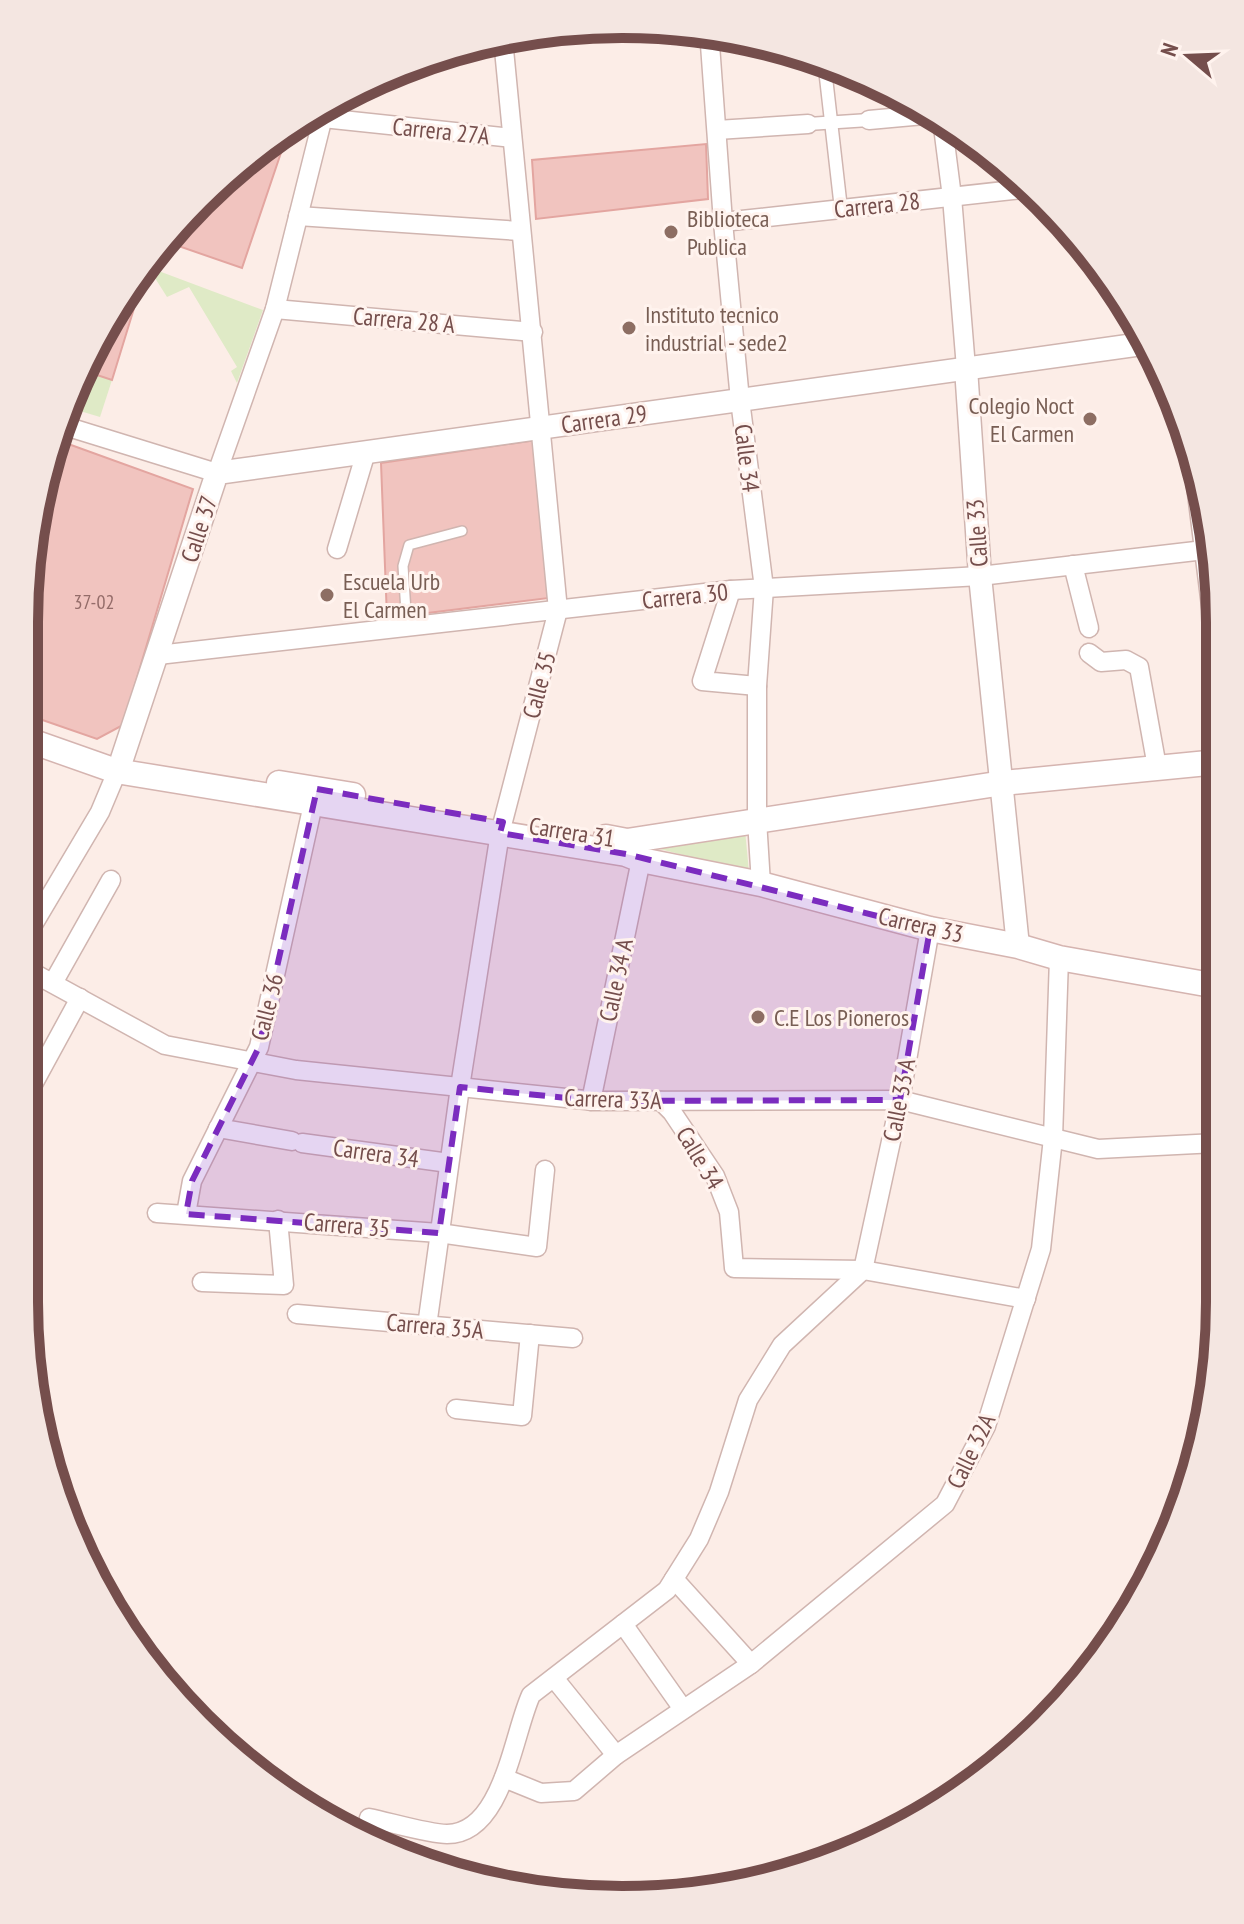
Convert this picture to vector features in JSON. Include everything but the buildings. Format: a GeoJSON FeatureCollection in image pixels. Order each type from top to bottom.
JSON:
{"type":"FeatureCollection","features":[{"type":"Feature","properties":{"kind":"main road","name":"Carrera 31"},"geometry":{"type":"LineString","coordinates":[[38,729],[119,765]]}},
{"type":"Feature","properties":{"kind":"main road","name":"Carrera 31"},"geometry":{"type":"LineString","coordinates":[[38,743],[119,765],[502,827],[627,841],[1003,783],[1206,763]]}},
{"type":"Feature","properties":{"kind":"main road","name":"Carrera 31"},"geometry":{"type":"LineString","coordinates":[[502,827],[634,857]]}},
{"type":"Feature","properties":{"kind":"main road","name":"Carrera 33"},"geometry":{"type":"LineString","coordinates":[[634,857],[761,884],[930,929],[1018,946],[1059,958],[1206,984]]}},
{"type":"Feature","properties":{"kind":"street","name":"Calle 34"},"geometry":{"type":"LineString","coordinates":[[710,45],[740,400],[764,588],[757,686],[757,820],[761,884]]}},
{"type":"Feature","properties":{"kind":"street","name":"Calle 35"},"geometry":{"type":"LineString","coordinates":[[427,1326],[460,1087],[502,827],[558,610],[504,50]]}},
{"type":"Feature","properties":{"kind":"street"},"geometry":{"type":"LineString","coordinates":[[826,75],[841,209]]}},
{"type":"Feature","properties":{"kind":"street","name":"Carrera 27A"},"geometry":{"type":"LineString","coordinates":[[335,113],[512,138]]}},
{"type":"Feature","properties":{"kind":"street"},"geometry":{"type":"LineString","coordinates":[[717,130],[914,116]]}},
{"type":"Feature","properties":{"kind":"street","name":"Calle 37"},"geometry":{"type":"LineString","coordinates":[[38,916],[100,812],[119,765],[275,309],[322,121]]}},
{"type":"Feature","properties":{"kind":"street","name":"Calle 33"},"geometry":{"type":"LineString","coordinates":[[944,135],[966,368],[980,576],[1018,946]]}},
{"type":"Feature","properties":{"kind":"street","name":"Carrera 28"},"geometry":{"type":"LineString","coordinates":[[723,222],[1014,190]]}},
{"type":"Feature","properties":{"kind":"street"},"geometry":{"type":"LineString","coordinates":[[298,216],[520,231]]}},
{"type":"Feature","properties":{"kind":"street","name":"Carrera 28 A"},"geometry":{"type":"LineString","coordinates":[[275,309],[533,332]]}},
{"type":"Feature","properties":{"kind":"street","name":"Carrera 29"},"geometry":{"type":"LineString","coordinates":[[71,428],[217,473],[1136,345]]}},
{"type":"Feature","properties":{"kind":"street"},"geometry":{"type":"LineString","coordinates":[[337,549],[366,452]]}},
{"type":"Feature","properties":{"kind":"street","name":"Carrera 30"},"geometry":{"type":"LineString","coordinates":[[158,655],[731,590],[980,576],[1201,550]]}},
{"type":"Feature","properties":{"kind":"street"},"geometry":{"type":"LineString","coordinates":[[1073,565],[1089,628]]}},
{"type":"Feature","properties":{"kind":"street"},"geometry":{"type":"LineString","coordinates":[[731,590],[702,681],[757,686]]}},
{"type":"Feature","properties":{"kind":"street"},"geometry":{"type":"LineString","coordinates":[[1089,653],[1101,662],[1126,660],[1139,667],[1157,767]]}},
{"type":"Feature","properties":{"kind":"street","name":"Calle 36"},"geometry":{"type":"LineString","coordinates":[[186,1214],[192,1181],[259,1047],[315,797]]}},
{"type":"Feature","properties":{"kind":"street","name":"Calle 34 A"},"geometry":{"type":"LineString","coordinates":[[591,1101],[634,857]]}},
{"type":"Feature","properties":{"kind":"street"},"geometry":{"type":"LineString","coordinates":[[53,983],[111,880]]}},
{"type":"Feature","properties":{"kind":"street","name":"Calle 33 A"},"geometry":{"type":"LineString","coordinates":[[863,1270],[900,1100],[930,929]]}},
{"type":"Feature","properties":{"kind":"street","name":"Calle 32A"},"geometry":{"type":"LineString","coordinates":[[504,1778],[541,1793],[574,1791],[616,1755],[751,1664],[945,1504],[986,1426],[1041,1249],[1053,1138],[1059,958]]}},
{"type":"Feature","properties":{"kind":"street","name":"Carrera 33A"},"geometry":{"type":"LineString","coordinates":[[38,975],[165,1045],[296,1070],[591,1101],[900,1100],[1098,1149],[1206,1144]]}},
{"type":"Feature","properties":{"kind":"street"},"geometry":{"type":"LineString","coordinates":[[38,1075],[80,998]]}},
{"type":"Feature","properties":{"kind":"street","name":"Calle 34"},"geometry":{"type":"LineString","coordinates":[[661,1101],[672,1112],[715,1176],[729,1212],[734,1268],[863,1270]]}},
{"type":"Feature","properties":{"kind":"street","name":"Carrera 34"},"geometry":{"type":"LineString","coordinates":[[218,1128],[449,1163]]}},
{"type":"Feature","properties":{"kind":"street","name":"Carrera 35"},"geometry":{"type":"LineString","coordinates":[[157,1213],[439,1233],[537,1247],[545,1170]]}},
{"type":"Feature","properties":{"kind":"street"},"geometry":{"type":"LineString","coordinates":[[202,1282],[284,1285],[278,1220]]}},
{"type":"Feature","properties":{"kind":"street"},"geometry":{"type":"LineString","coordinates":[[369,1818],[448,1835],[470,1827],[486,1814],[504,1778],[531,1695],[667,1590],[699,1539],[719,1492],[748,1400],[782,1345],[863,1270],[1026,1299]]}},
{"type":"Feature","properties":{"kind":"street","name":"Carrera 35A"},"geometry":{"type":"LineString","coordinates":[[297,1314],[573,1338]]}},
{"type":"Feature","properties":{"kind":"street"},"geometry":{"type":"LineString","coordinates":[[456,1409],[522,1416],[530,1334]]}},
{"type":"Feature","properties":{"kind":"street"},"geometry":{"type":"LineString","coordinates":[[674,1579],[751,1664]]}},
{"type":"Feature","properties":{"kind":"street"},"geometry":{"type":"LineString","coordinates":[[623,1624],[683,1709]]}},
{"type":"Feature","properties":{"kind":"street"},"geometry":{"type":"LineString","coordinates":[[554,1678],[616,1755]]}},
{"type":"Feature","properties":{"kind":"lane"},"geometry":{"type":"LineString","coordinates":[[407,627],[403,566],[409,545],[462,531]]}},
{"type":"Feature","properties":{"kind":"highlighted area"},"geometry":{"type":"Polygon","coordinates":[[[317,789],[503,822],[500,833],[626,854],[930,929],[900,1100],[595,1101],[460,1087],[439,1233],[186,1214],[192,1181],[259,1047],[317,789]]]}},
{"type":"Feature","properties":{"kind":"green space"},"geometry":{"type":"Polygon","coordinates":[[[156,270],[263,310],[237,383],[231,371],[237,367],[189,287],[167,297],[153,275],[156,270]]]}},
{"type":"Feature","properties":{"kind":"green space"},"geometry":{"type":"Polygon","coordinates":[[[94,374],[112,380],[100,417],[78,410],[94,374]]]}},
{"type":"Feature","properties":{"kind":"green space"},"geometry":{"type":"Polygon","coordinates":[[[745,830],[749,872],[652,847],[745,830]]]}},
{"type":"Feature","properties":{"kind":"place","name":"Biblioteca Publica"},"geometry":{"type":"Point","coordinates":[671,232]}},
{"type":"Feature","properties":{"kind":"place","name":"Instituto tecnico industrial - sede2"},"geometry":{"type":"Point","coordinates":[629,328]}},
{"type":"Feature","properties":{"kind":"place","name":"Colegio Noct El Carmen"},"geometry":{"type":"Point","coordinates":[1090,419]}},
{"type":"Feature","properties":{"kind":"place","name":"Escuela Urb El Carmen"},"geometry":{"type":"Point","coordinates":[327,595]}},
{"type":"Feature","properties":{"kind":"place","name":"C.E Los Pioneros"},"geometry":{"type":"Point","coordinates":[758,1017]}}]}
